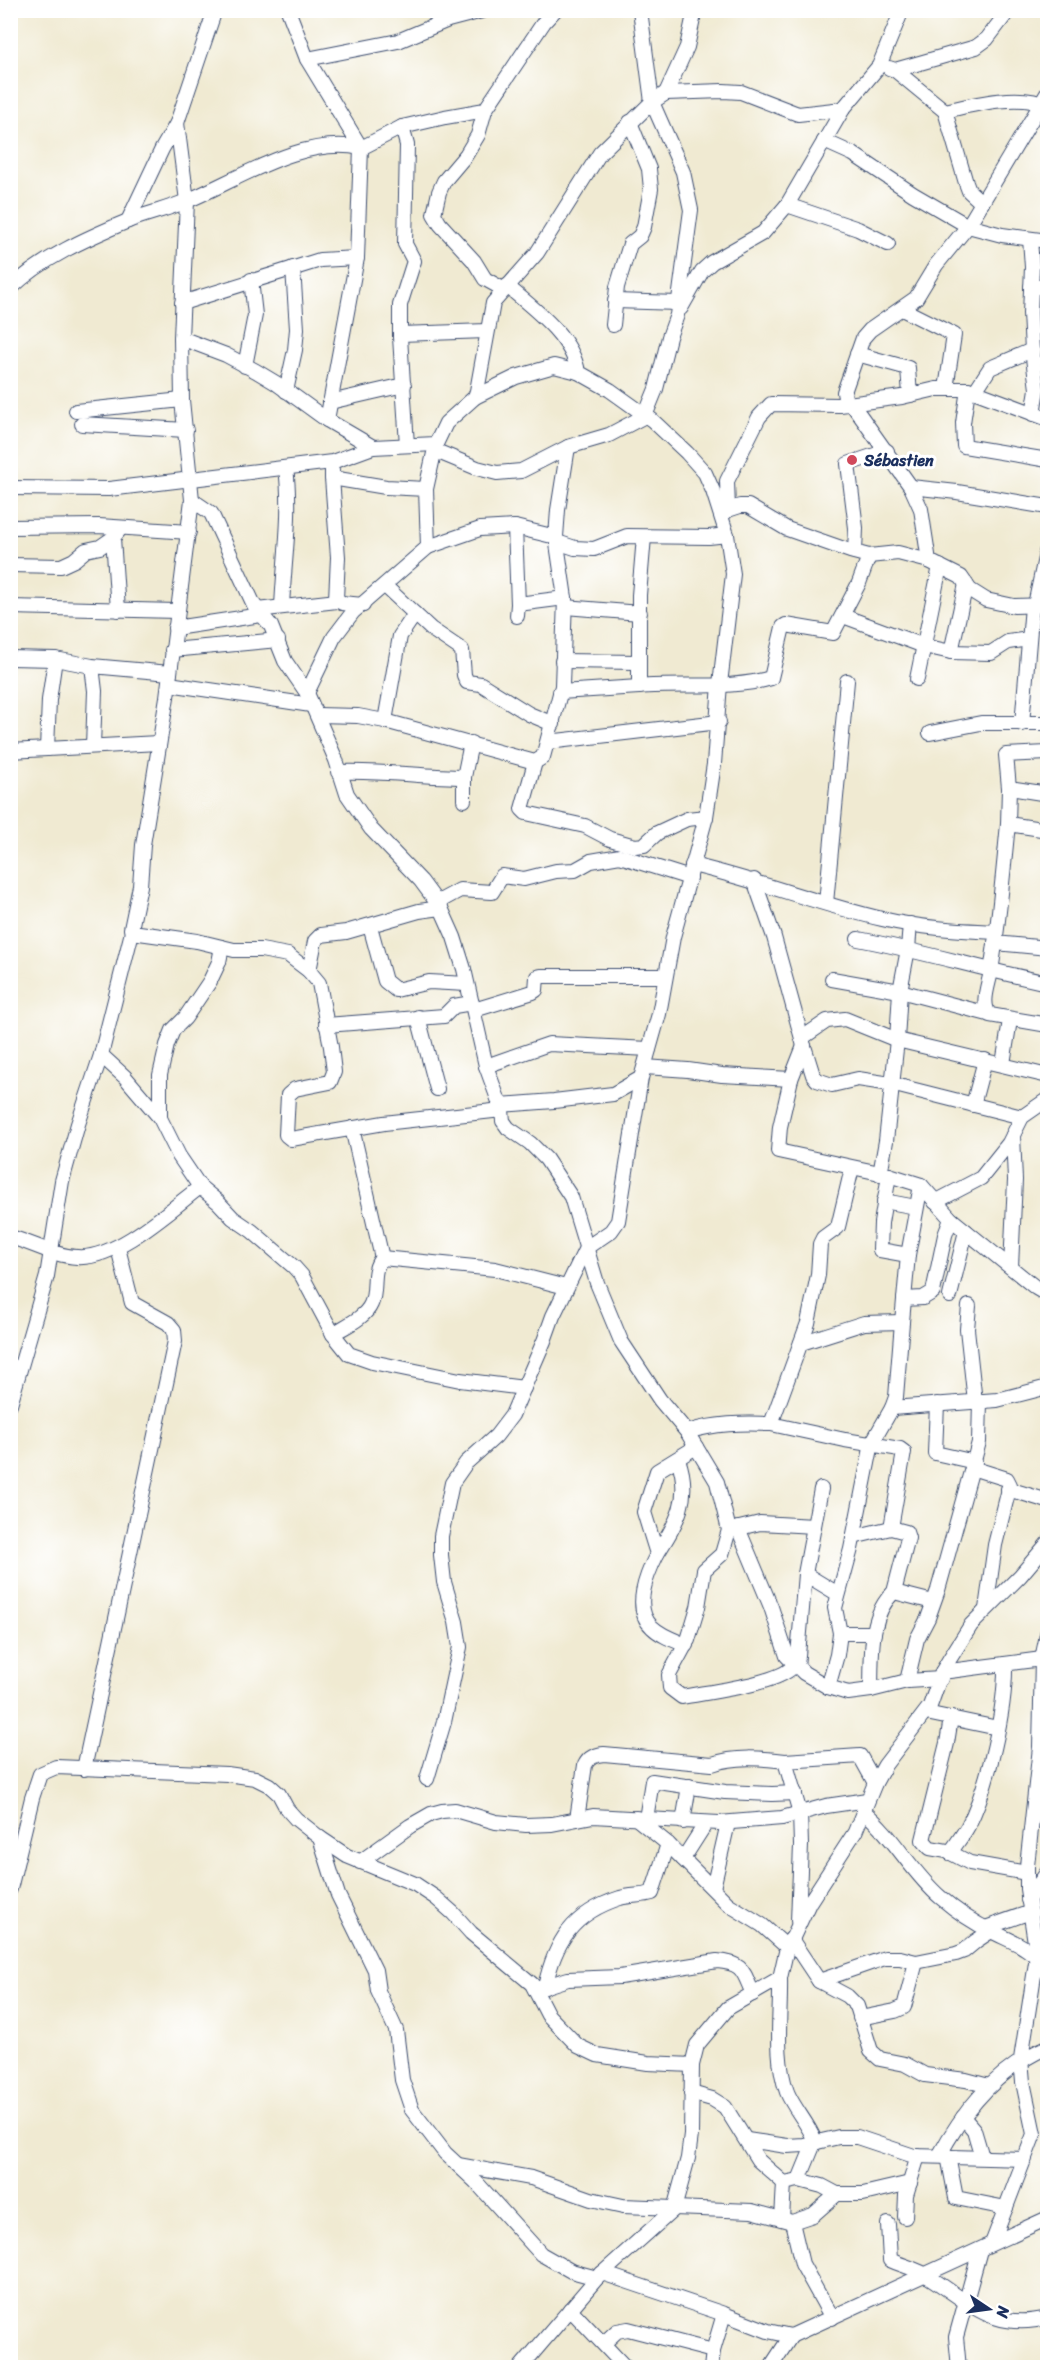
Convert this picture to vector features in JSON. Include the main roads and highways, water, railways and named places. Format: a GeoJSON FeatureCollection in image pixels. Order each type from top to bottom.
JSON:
{"type":"FeatureCollection","features":[{"type":"Feature","properties":{"kind":"place","name":"Sébastien"},"geometry":{"type":"Point","coordinates":[852,460]}}]}
